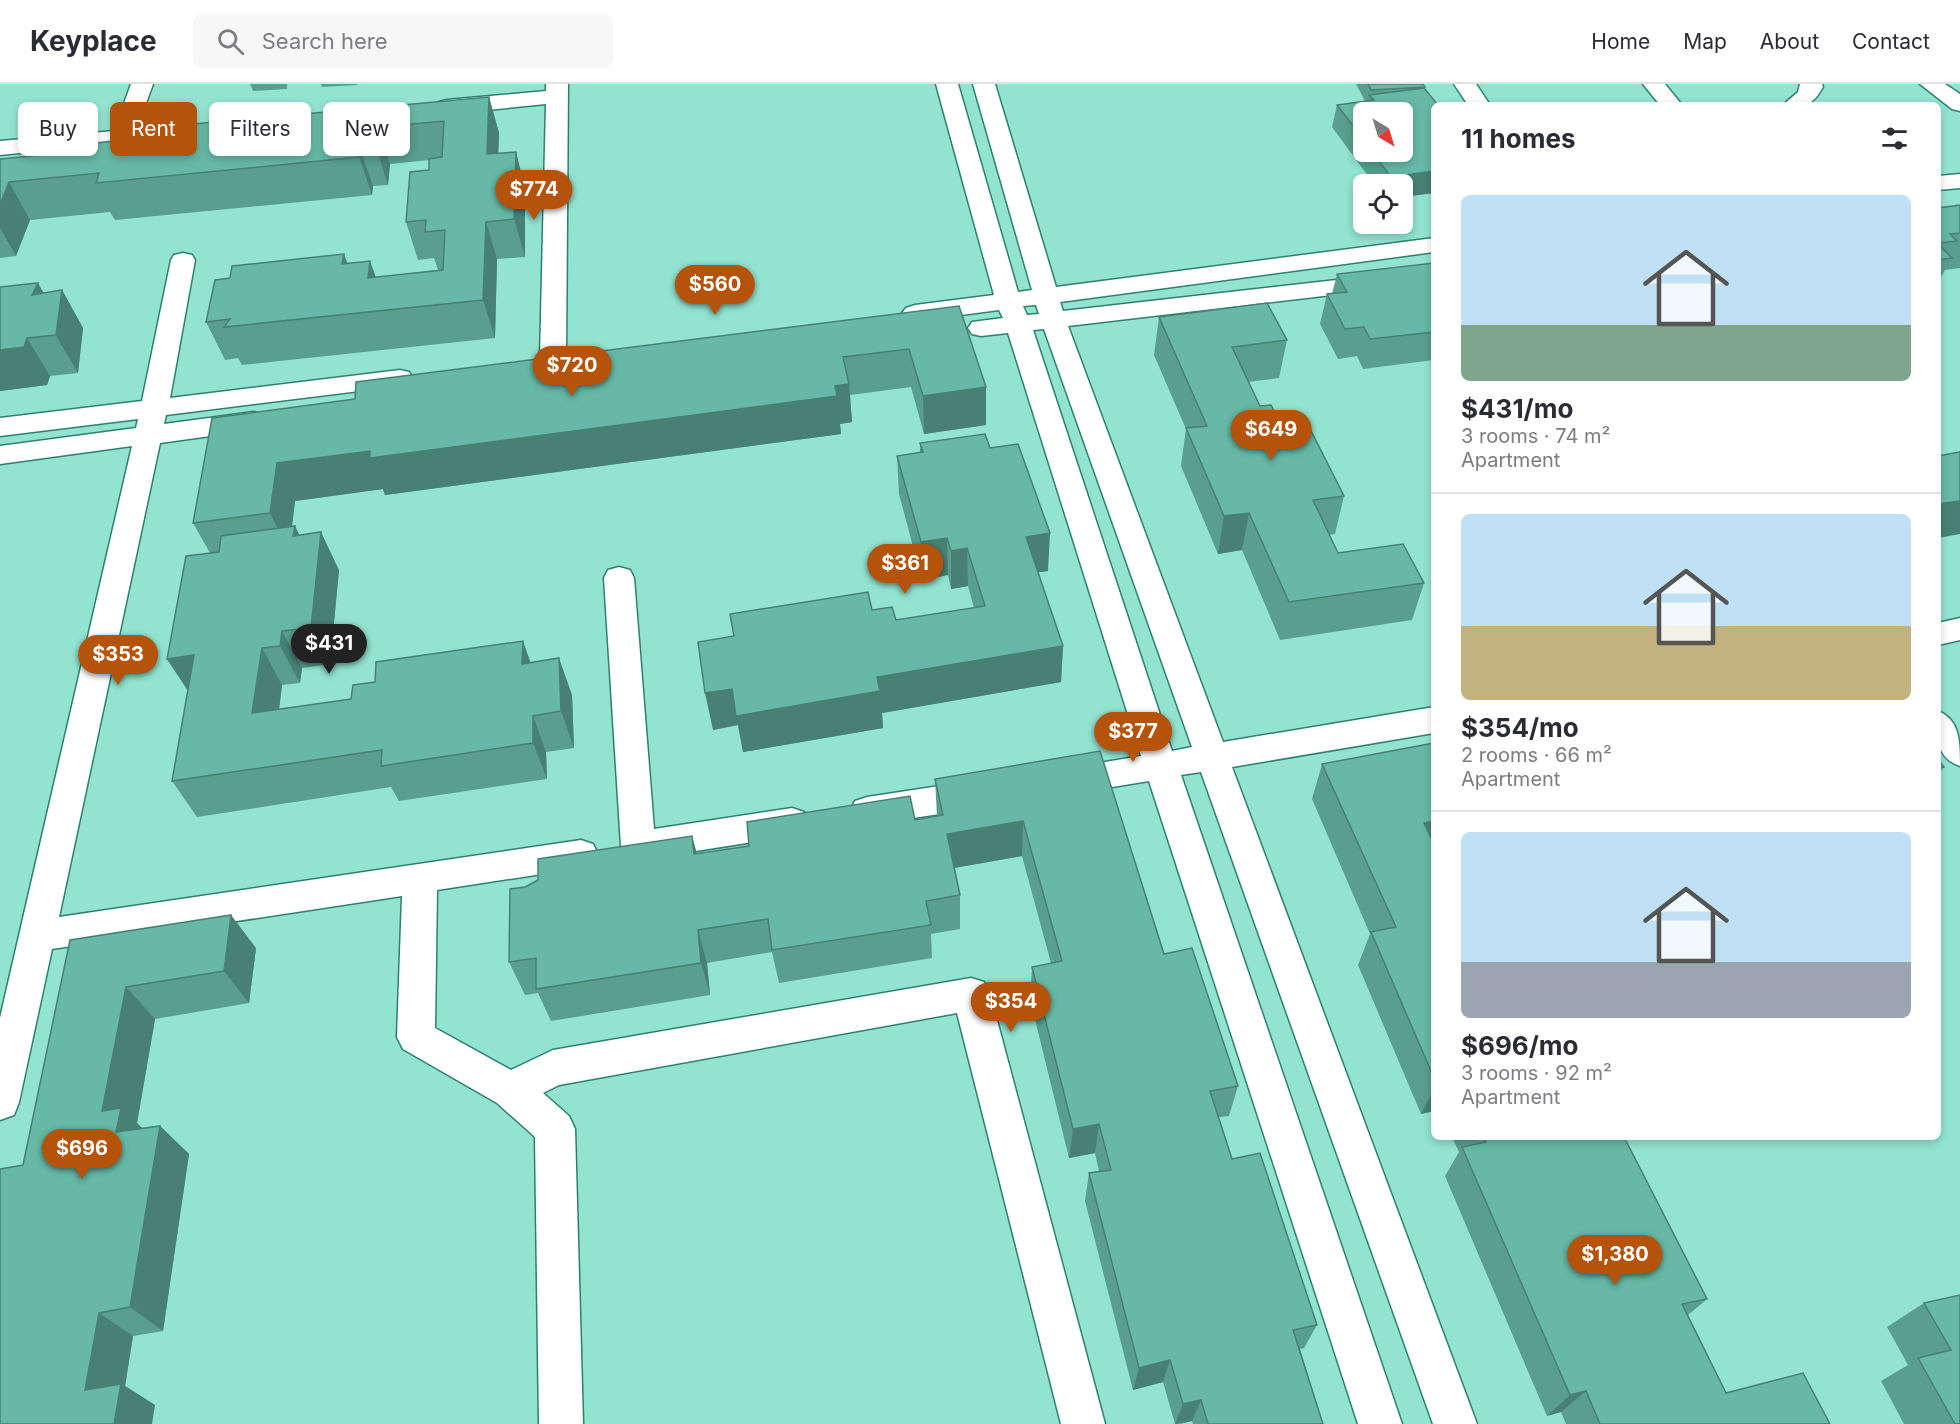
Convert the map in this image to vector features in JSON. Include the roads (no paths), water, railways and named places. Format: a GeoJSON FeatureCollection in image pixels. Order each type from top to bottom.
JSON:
{"type":"FeatureCollection","features":[{"type":"Feature","properties":{"kind":"street"},"geometry":{"type":"LineString","coordinates":[[136,102],[142,84]]}},
{"type":"Feature","properties":{"kind":"street"},"geometry":{"type":"LineString","coordinates":[[947,84],[1013,312],[1161,767],[1380,1424]]}},
{"type":"Feature","properties":{"kind":"street"},"geometry":{"type":"LineString","coordinates":[[984,84],[1049,308],[1455,1424]]}},
{"type":"Feature","properties":{"kind":"street"},"geometry":{"type":"LineString","coordinates":[[1466,84],[1477,102]]}},
{"type":"Feature","properties":{"kind":"street"},"geometry":{"type":"LineString","coordinates":[[1654,84],[1669,102]]}},
{"type":"Feature","properties":{"kind":"street"},"geometry":{"type":"LineString","coordinates":[[1798,102],[1807,96],[1812,87],[1811,84]]}},
{"type":"Feature","properties":{"kind":"street"},"geometry":{"type":"LineString","coordinates":[[1932,84],[1960,104]]}},
{"type":"Feature","properties":{"kind":"street"},"geometry":{"type":"LineString","coordinates":[[428,109],[557,91],[553,358]]}},
{"type":"Feature","properties":{"kind":"street"},"geometry":{"type":"LineString","coordinates":[[0,148],[110,138]]}},
{"type":"Feature","properties":{"kind":"street"},"geometry":{"type":"LineString","coordinates":[[1941,183],[1960,181]]}},
{"type":"Feature","properties":{"kind":"street"},"geometry":{"type":"LineString","coordinates":[[1049,308],[1431,245]]}},
{"type":"Feature","properties":{"kind":"street"},"geometry":{"type":"LineString","coordinates":[[0,1102],[151,422],[183,260]]}},
{"type":"Feature","properties":{"kind":"street"},"geometry":{"type":"LineString","coordinates":[[891,316],[1013,312],[1431,276]]}},
{"type":"Feature","properties":{"kind":"street"},"geometry":{"type":"LineString","coordinates":[[912,336],[1013,312]]}},
{"type":"Feature","properties":{"kind":"street"},"geometry":{"type":"LineString","coordinates":[[0,455],[151,422],[424,375]]}},
{"type":"Feature","properties":{"kind":"street"},"geometry":{"type":"LineString","coordinates":[[348,409],[406,401]]}},
{"type":"Feature","properties":{"kind":"street"},"geometry":{"type":"LineString","coordinates":[[0,427],[277,418]]}},
{"type":"Feature","properties":{"kind":"street"},"geometry":{"type":"LineString","coordinates":[[619,578],[638,846]]}},
{"type":"Feature","properties":{"kind":"street"},"geometry":{"type":"LineString","coordinates":[[1941,633],[1960,629]]}},
{"type":"Feature","properties":{"kind":"street"},"geometry":{"type":"LineString","coordinates":[[37,936],[1161,767],[1431,721]]}},
{"type":"Feature","properties":{"kind":"street"},"geometry":{"type":"LineString","coordinates":[[1941,727],[1960,753]]}},
{"type":"Feature","properties":{"kind":"street"},"geometry":{"type":"LineString","coordinates":[[420,879],[416,1037],[511,1090],[555,1129],[561,1424]]}},
{"type":"Feature","properties":{"kind":"street"},"geometry":{"type":"LineString","coordinates":[[511,1090],[553,1068],[971,994],[1083,1424]]}}]}
